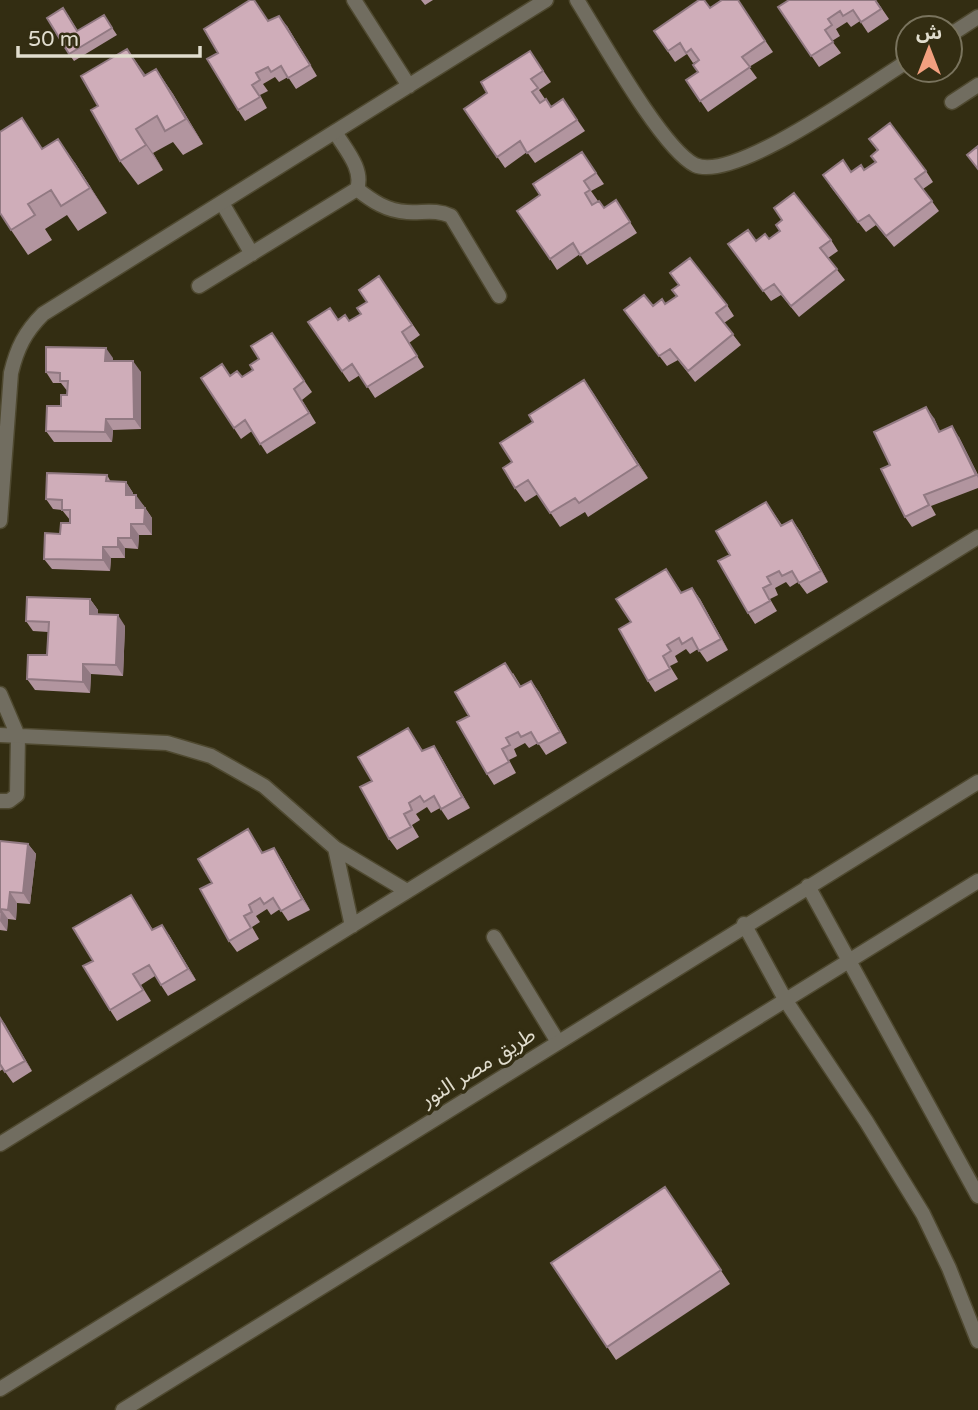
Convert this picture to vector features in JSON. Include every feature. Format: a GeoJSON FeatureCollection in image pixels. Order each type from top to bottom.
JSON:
{"type":"FeatureCollection","features":[{"type":"Feature","properties":{"kind":"street"},"geometry":{"type":"LineString","coordinates":[[354,0],[409,86]]}},
{"type":"Feature","properties":{"kind":"street"},"geometry":{"type":"LineString","coordinates":[[0,521],[11,373],[16,351],[26,330],[64,299],[546,0]]}},
{"type":"Feature","properties":{"kind":"street"},"geometry":{"type":"LineString","coordinates":[[577,0],[650,116],[676,148],[695,165],[713,168],[733,164],[761,152],[894,70]]}},
{"type":"Feature","properties":{"kind":"street"},"geometry":{"type":"LineString","coordinates":[[952,102],[978,86]]}},
{"type":"Feature","properties":{"kind":"street"},"geometry":{"type":"LineString","coordinates":[[199,286],[357,189],[359,171],[335,132]]}},
{"type":"Feature","properties":{"kind":"street"},"geometry":{"type":"LineString","coordinates":[[357,189],[378,205],[404,212],[439,210],[451,216],[499,296]]}},
{"type":"Feature","properties":{"kind":"street"},"geometry":{"type":"LineString","coordinates":[[222,202],[252,254]]}},
{"type":"Feature","properties":{"kind":"street"},"geometry":{"type":"LineString","coordinates":[[0,1144],[978,537]]}},
{"type":"Feature","properties":{"kind":"street"},"geometry":{"type":"LineString","coordinates":[[0,694],[18,736],[17,795],[9,801],[0,801]]}},
{"type":"Feature","properties":{"kind":"street"},"geometry":{"type":"LineString","coordinates":[[0,735],[167,743],[211,756],[264,786],[335,848],[407,891]]}},
{"type":"Feature","properties":{"kind":"street","name":"طريق مصر النور"},"geometry":{"type":"LineString","coordinates":[[0,1389],[744,924],[978,782]]}},
{"type":"Feature","properties":{"kind":"street"},"geometry":{"type":"LineString","coordinates":[[335,848],[352,926]]}},
{"type":"Feature","properties":{"kind":"street"},"geometry":{"type":"LineString","coordinates":[[123,1410],[978,881]]}},
{"type":"Feature","properties":{"kind":"street"},"geometry":{"type":"LineString","coordinates":[[808,887],[978,1196]]}},
{"type":"Feature","properties":{"kind":"street"},"geometry":{"type":"LineString","coordinates":[[744,924],[786,1001],[866,1121],[923,1214],[978,1341]]}},
{"type":"Feature","properties":{"kind":"street"},"geometry":{"type":"LineString","coordinates":[[494,937],[558,1042]]}},
{"type":"Feature","properties":{"kind":"building"},"geometry":{"type":"Polygon","coordinates":[[[254,0],[268,21],[279,16],[310,65],[288,78],[281,66],[271,72],[268,67],[256,73],[260,80],[252,85],[260,97],[238,110],[207,59],[218,53],[204,29],[254,0]]]}},
{"type":"Feature","properties":{"kind":"building"},"geometry":{"type":"Polygon","coordinates":[[[699,0],[704,0],[710,8],[722,0],[738,0],[765,41],[742,57],[750,67],[700,101],[686,80],[698,72],[693,65],[699,60],[691,49],[686,53],[680,43],[668,51],[654,31],[699,0]]]}},
{"type":"Feature","properties":{"kind":"building"},"geometry":{"type":"Polygon","coordinates":[[[789,0],[875,0],[881,9],[861,22],[853,10],[843,16],[840,11],[828,19],[832,25],[825,30],[833,42],[811,56],[778,7],[789,0]]]}},
{"type":"Feature","properties":{"kind":"building"},"geometry":{"type":"Polygon","coordinates":[[[63,8],[77,31],[104,15],[112,28],[69,54],[47,18],[63,8]]]}},
{"type":"Feature","properties":{"kind":"building"},"geometry":{"type":"Polygon","coordinates":[[[127,49],[144,76],[156,69],[186,119],[165,131],[157,116],[136,129],[146,145],[120,161],[91,110],[98,106],[81,76],[127,49]]]}},
{"type":"Feature","properties":{"kind":"building"},"geometry":{"type":"Polygon","coordinates":[[[530,51],[543,71],[531,79],[538,88],[532,92],[540,103],[546,99],[551,107],[563,99],[577,120],[527,153],[520,141],[497,157],[464,109],[487,93],[481,82],[530,51]]]}},
{"type":"Feature","properties":{"kind":"building"},"geometry":{"type":"Polygon","coordinates":[[[22,118],[42,149],[58,139],[90,188],[61,206],[51,190],[28,204],[35,215],[11,230],[0,213],[0,132],[22,118]]]}},
{"type":"Feature","properties":{"kind":"building"},"geometry":{"type":"Polygon","coordinates":[[[890,123],[926,171],[915,179],[932,201],[886,236],[869,215],[858,222],[823,175],[843,160],[851,172],[861,165],[864,170],[876,162],[871,156],[878,150],[869,139],[890,123]]]}},
{"type":"Feature","properties":{"kind":"building"},"geometry":{"type":"Polygon","coordinates":[[[978,146],[978,169],[967,155],[978,146]]]}},
{"type":"Feature","properties":{"kind":"building"},"geometry":{"type":"Polygon","coordinates":[[[582,152],[596,173],[584,181],[590,190],[585,193],[592,205],[599,201],[604,208],[616,200],[630,222],[580,255],[573,243],[550,259],[517,211],[540,195],[533,184],[582,152]]]}},
{"type":"Feature","properties":{"kind":"building"},"geometry":{"type":"Polygon","coordinates":[[[794,193],[831,240],[820,248],[837,269],[791,306],[774,284],[763,291],[728,244],[748,230],[756,241],[765,234],[769,239],[780,231],[776,225],[782,220],[774,208],[794,193]]]}},
{"type":"Feature","properties":{"kind":"building"},"geometry":{"type":"Polygon","coordinates":[[[690,258],[727,305],[716,313],[733,334],[688,371],[670,349],[659,356],[624,310],[644,295],[653,306],[662,299],[665,304],[677,296],[672,290],[679,285],[670,273],[690,258]]]}},
{"type":"Feature","properties":{"kind":"building"},"geometry":{"type":"Polygon","coordinates":[[[379,276],[412,325],[402,332],[417,356],[367,387],[352,364],[342,371],[308,322],[330,308],[338,320],[345,315],[349,321],[361,314],[357,308],[367,302],[359,290],[379,276]]]}},
{"type":"Feature","properties":{"kind":"building"},"geometry":{"type":"Polygon","coordinates":[[[272,333],[304,381],[294,389],[309,413],[260,444],[245,420],[234,428],[201,378],[222,364],[230,376],[237,371],[242,377],[253,370],[250,365],[259,359],[251,346],[272,333]]]}},
{"type":"Feature","properties":{"kind":"building"},"geometry":{"type":"Polygon","coordinates":[[[46,347],[106,348],[105,361],[133,361],[134,419],[106,419],[105,432],[46,431],[47,406],[61,406],[61,395],[67,395],[68,381],[60,381],[60,373],[46,372],[46,347]]]}},
{"type":"Feature","properties":{"kind":"building"},"geometry":{"type":"Polygon","coordinates":[[[584,380],[638,465],[579,503],[575,498],[550,513],[528,480],[515,488],[503,468],[512,462],[500,443],[533,422],[529,415],[584,380]]]}},
{"type":"Feature","properties":{"kind":"building"},"geometry":{"type":"Polygon","coordinates":[[[926,407],[939,432],[952,426],[976,475],[924,495],[929,505],[905,517],[881,469],[890,465],[874,432],[926,407]]]}},
{"type":"Feature","properties":{"kind":"building"},"geometry":{"type":"Polygon","coordinates":[[[47,473],[107,475],[106,481],[126,482],[126,495],[136,495],[136,508],[145,508],[144,524],[131,524],[131,538],[118,538],[118,547],[103,547],[103,560],[44,559],[45,533],[60,534],[61,523],[70,523],[70,510],[62,510],[62,500],[46,499],[47,473]]]}},
{"type":"Feature","properties":{"kind":"building"},"geometry":{"type":"Polygon","coordinates":[[[766,502],[781,526],[792,520],[821,571],[799,583],[792,571],[782,576],[779,571],[767,577],[771,584],[763,588],[770,601],[748,613],[718,561],[730,555],[716,531],[766,502]]]}},
{"type":"Feature","properties":{"kind":"building"},"geometry":{"type":"Polygon","coordinates":[[[666,569],[681,593],[692,588],[721,639],[699,651],[692,638],[682,644],[679,638],[667,645],[671,651],[663,656],[670,669],[648,681],[619,629],[631,622],[616,599],[666,569]]]}},
{"type":"Feature","properties":{"kind":"building"},"geometry":{"type":"Polygon","coordinates":[[[27,597],[90,599],[90,614],[118,615],[116,665],[83,664],[83,682],[27,679],[28,655],[47,655],[49,622],[26,621],[27,597]]]}},
{"type":"Feature","properties":{"kind":"building"},"geometry":{"type":"Polygon","coordinates":[[[505,663],[520,687],[531,681],[560,732],[538,744],[531,732],[521,737],[518,732],[506,738],[510,745],[502,749],[509,762],[487,774],[457,722],[469,716],[455,692],[505,663]]]}},
{"type":"Feature","properties":{"kind":"building"},"geometry":{"type":"Polygon","coordinates":[[[408,728],[422,751],[434,746],[462,797],[441,809],[434,796],[424,802],[420,796],[409,803],[412,810],[404,814],[411,827],[389,839],[360,787],[372,781],[358,757],[408,728]]]}},
{"type":"Feature","properties":{"kind":"building"},"geometry":{"type":"Polygon","coordinates":[[[248,829],[262,853],[274,848],[302,899],[281,911],[273,898],[264,904],[260,898],[249,905],[252,912],[244,916],[251,928],[229,941],[200,889],[212,883],[198,859],[248,829]]]}},
{"type":"Feature","properties":{"kind":"building"},"geometry":{"type":"Polygon","coordinates":[[[0,841],[28,844],[23,893],[10,892],[8,910],[1,909],[0,913],[0,841]]]}},
{"type":"Feature","properties":{"kind":"building"},"geometry":{"type":"Polygon","coordinates":[[[131,895],[152,930],[162,925],[188,969],[161,985],[149,965],[133,974],[143,990],[110,1010],[83,966],[93,961],[73,928],[131,895]]]}},
{"type":"Feature","properties":{"kind":"building"},"geometry":{"type":"Polygon","coordinates":[[[0,1018],[25,1061],[5,1072],[0,1064],[0,1018]]]}},
{"type":"Feature","properties":{"kind":"building"},"geometry":{"type":"Polygon","coordinates":[[[665,1187],[721,1270],[607,1347],[551,1263],[665,1187]]]}}]}
